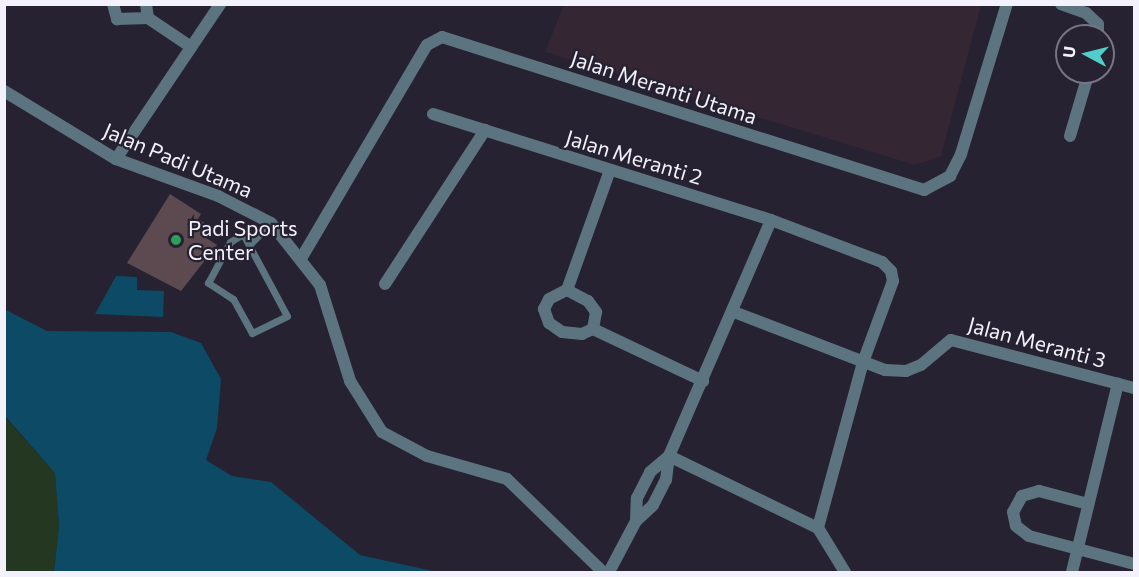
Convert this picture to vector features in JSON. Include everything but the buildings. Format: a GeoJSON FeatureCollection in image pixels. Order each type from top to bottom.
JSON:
{"type":"FeatureCollection","features":[{"type":"Feature","properties":{"kind":"street"},"geometry":{"type":"LineString","coordinates":[[113,4],[117,19],[148,18],[191,47]]}},
{"type":"Feature","properties":{"kind":"street"},"geometry":{"type":"LineString","coordinates":[[146,4],[148,18]]}},
{"type":"Feature","properties":{"kind":"street"},"geometry":{"type":"LineString","coordinates":[[116,159],[220,4]]}},
{"type":"Feature","properties":{"kind":"street","name":"Jalan Meranti Utama"},"geometry":{"type":"LineString","coordinates":[[302,257],[427,45],[442,37],[924,190],[950,177],[961,154],[1007,4]]}},
{"type":"Feature","properties":{"kind":"street"},"geometry":{"type":"LineString","coordinates":[[1061,4],[1086,13],[1098,24]]}},
{"type":"Feature","properties":{"kind":"street"},"geometry":{"type":"LineString","coordinates":[[1070,136],[1085,84]]}},
{"type":"Feature","properties":{"kind":"street","name":"Jalan Padi Utama"},"geometry":{"type":"LineString","coordinates":[[4,91],[116,159],[218,196],[271,223],[302,257],[330,310],[350,381],[382,432],[427,456],[507,479],[603,573]]}},
{"type":"Feature","properties":{"kind":"street","name":"Jalan Meranti 2"},"geometry":{"type":"LineString","coordinates":[[433,114],[771,220],[882,262],[891,271],[893,281],[863,362],[818,528]]}},
{"type":"Feature","properties":{"kind":"street"},"geometry":{"type":"LineString","coordinates":[[385,284],[485,130]]}},
{"type":"Feature","properties":{"kind":"street"},"geometry":{"type":"LineString","coordinates":[[610,170],[567,290],[549,299],[544,309],[549,323],[562,332],[582,334],[593,329],[703,381]]}},
{"type":"Feature","properties":{"kind":"street"},"geometry":{"type":"LineString","coordinates":[[609,573],[636,521],[653,505],[666,480],[669,456],[734,312],[771,220]]}},
{"type":"Feature","properties":{"kind":"street"},"geometry":{"type":"LineString","coordinates":[[567,290],[588,301],[596,312],[593,329]]}},
{"type":"Feature","properties":{"kind":"street","name":"Jalan Meranti 3"},"geometry":{"type":"LineString","coordinates":[[734,312],[863,362],[906,371],[951,340],[1134,388]]}},
{"type":"Feature","properties":{"kind":"street"},"geometry":{"type":"LineString","coordinates":[[1072,573],[1118,384]]}},
{"type":"Feature","properties":{"kind":"street"},"geometry":{"type":"LineString","coordinates":[[669,456],[818,528],[845,573]]}},
{"type":"Feature","properties":{"kind":"street"},"geometry":{"type":"LineString","coordinates":[[636,521],[637,498],[650,472],[669,456]]}},
{"type":"Feature","properties":{"kind":"street"},"geometry":{"type":"LineString","coordinates":[[1088,504],[1039,491],[1022,496],[1014,512],[1016,526],[1029,536],[1134,564]]}},
{"type":"Feature","properties":{"kind":"lane"},"geometry":{"type":"LineString","coordinates":[[250,244],[271,223]]}},
{"type":"Feature","properties":{"kind":"lane"},"geometry":{"type":"LineString","coordinates":[[243,234],[250,244],[287,316],[252,333],[233,299],[208,283],[230,242],[243,234]]}},
{"type":"Feature","properties":{"kind":"shaded area"},"geometry":{"type":"Polygon","coordinates":[[[564,4],[981,5],[941,156],[915,165],[545,52],[564,4]]]}},
{"type":"Feature","properties":{"kind":"green space"},"geometry":{"type":"Polygon","coordinates":[[[4,416],[55,473],[59,526],[54,572],[5,572],[4,416]]]}},
{"type":"Feature","properties":{"kind":"water"},"geometry":{"type":"Polygon","coordinates":[[[116,276],[137,277],[137,290],[164,291],[163,317],[95,314],[116,276]]]}},
{"type":"Feature","properties":{"kind":"water"},"geometry":{"type":"Polygon","coordinates":[[[4,309],[47,331],[171,332],[201,343],[221,379],[217,428],[206,460],[232,476],[271,482],[360,555],[437,572],[54,572],[59,526],[55,473],[5,416],[4,309]]]}},
{"type":"Feature","properties":{"kind":"place","name":"Padi Sports Center"},"geometry":{"type":"Point","coordinates":[176,240]}}]}
